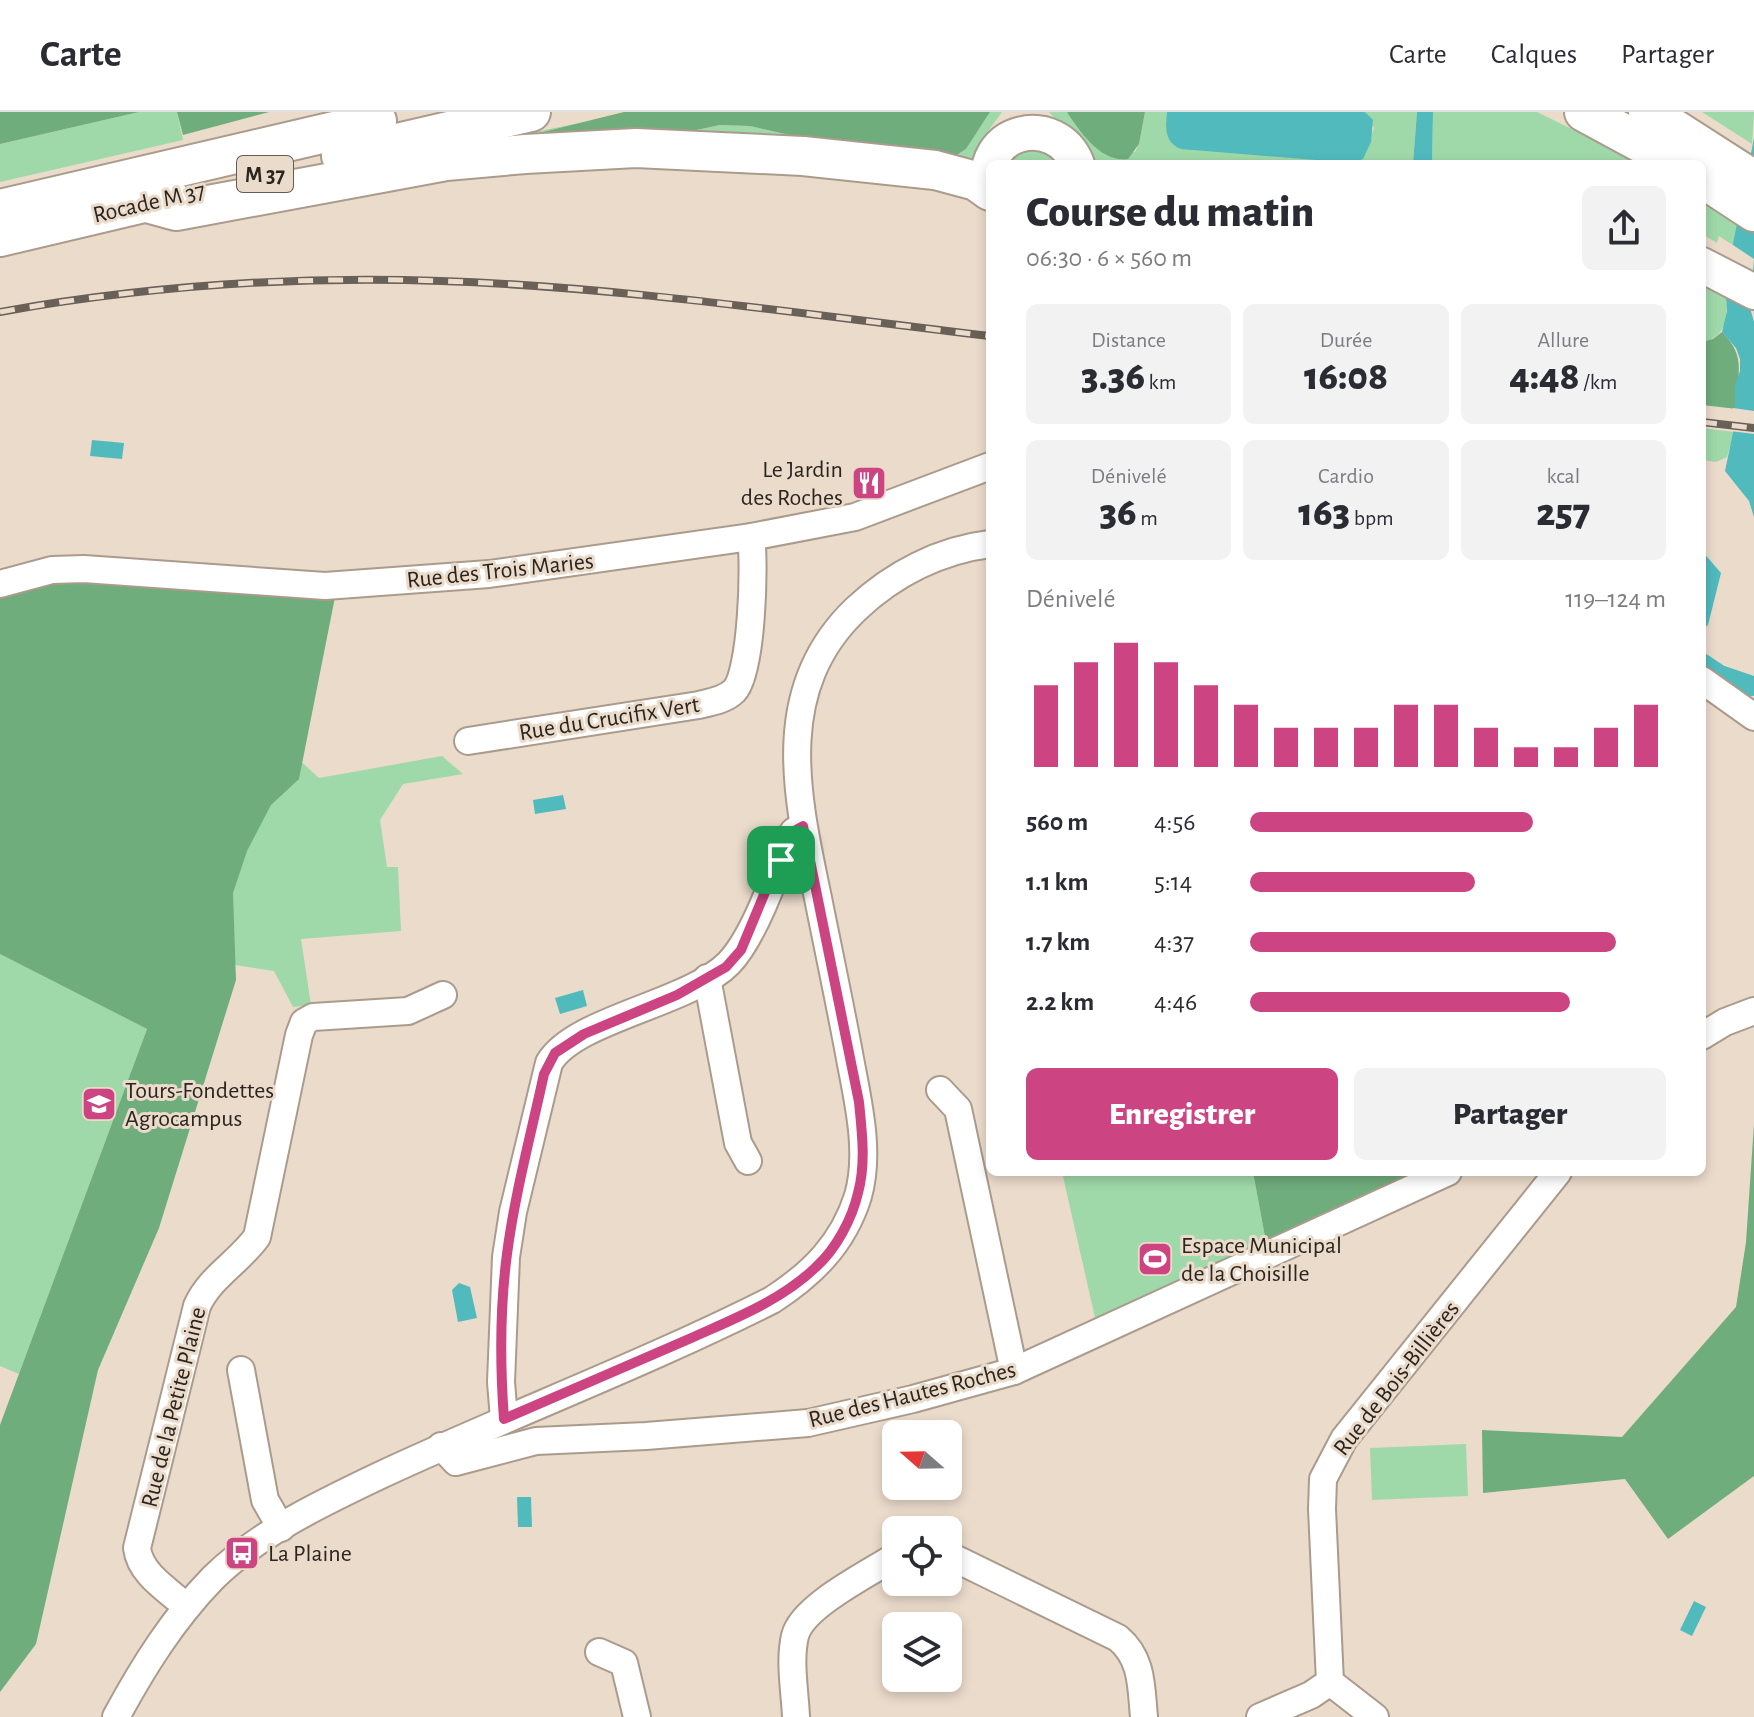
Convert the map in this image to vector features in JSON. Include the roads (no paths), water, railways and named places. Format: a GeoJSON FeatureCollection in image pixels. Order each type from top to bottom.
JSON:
{"type":"FeatureCollection","features":[{"type":"Feature","properties":{"kind":"highway"},"geometry":{"type":"LineString","coordinates":[[324,112],[166,157],[144,190],[176,211],[446,161],[636,148],[803,156],[935,170],[976,181],[986,188]]}},
{"type":"Feature","properties":{"kind":"highway","name":"Rocade M 37"},"geometry":{"type":"LineString","coordinates":[[0,237],[144,190],[415,112]]}},
{"type":"Feature","properties":{"kind":"highway","name":"Rocade M 37"},"geometry":{"type":"LineString","coordinates":[[0,209],[144,190],[531,112]]}},
{"type":"Feature","properties":{"kind":"highway"},"geometry":{"type":"LineString","coordinates":[[1584,112],[1686,160]]}},
{"type":"Feature","properties":{"kind":"highway"},"geometry":{"type":"LineString","coordinates":[[1648,112],[1703,160]]}},
{"type":"Feature","properties":{"kind":"highway"},"geometry":{"type":"LineString","coordinates":[[1678,112],[1694,124],[1722,177]]}},
{"type":"Feature","properties":{"kind":"highway"},"geometry":{"type":"LineString","coordinates":[[1706,163],[1722,177]]}},
{"type":"Feature","properties":{"kind":"main road"},"geometry":{"type":"LineString","coordinates":[[990,160],[1008,127],[1039,130],[1065,145]]}},
{"type":"Feature","properties":{"kind":"main road"},"geometry":{"type":"LineString","coordinates":[[1708,259],[1753,286]]}},
{"type":"Feature","properties":{"kind":"street","name":"Rue des Trois Maries"},"geometry":{"type":"LineString","coordinates":[[0,584],[52,570],[84,569],[325,586],[489,574],[751,537],[855,517],[986,468]]}},
{"type":"Feature","properties":{"kind":"street","name":"Rue du Crucifix Vert"},"geometry":{"type":"LineString","coordinates":[[468,741],[699,705],[733,692],[740,682],[747,653],[753,586],[751,537]]}},
{"type":"Feature","properties":{"kind":"street"},"geometry":{"type":"LineString","coordinates":[[116,1717],[149,1657],[187,1607],[242,1553],[355,1486],[772,1300],[820,1264],[841,1234],[858,1194],[863,1167],[852,1066],[795,777],[798,716],[804,693],[825,647],[853,612],[885,584],[929,560],[986,545]]}},
{"type":"Feature","properties":{"kind":"street"},"geometry":{"type":"LineString","coordinates":[[1706,683],[1754,717]]}},
{"type":"Feature","properties":{"kind":"street"},"geometry":{"type":"LineString","coordinates":[[504,1419],[501,1382],[506,1257],[513,1212],[549,1063],[555,1053],[584,1034],[677,995],[726,967],[741,950],[786,842],[794,831],[803,826]]}},
{"type":"Feature","properties":{"kind":"street"},"geometry":{"type":"LineString","coordinates":[[707,978],[738,1143],[748,1161]]}},
{"type":"Feature","properties":{"kind":"street","name":"Rue de la Petite Plaine"},"geometry":{"type":"LineString","coordinates":[[187,1607],[144,1569],[138,1560],[137,1548],[197,1306],[204,1289],[257,1237],[304,1022],[313,1017],[408,1011],[443,995]]}},
{"type":"Feature","properties":{"kind":"street"},"geometry":{"type":"LineString","coordinates":[[1706,1034],[1754,1011]]}},
{"type":"Feature","properties":{"kind":"street"},"geometry":{"type":"LineString","coordinates":[[940,1090],[958,1109],[1014,1371]]}},
{"type":"Feature","properties":{"kind":"street","name":"Rue des Hautes Roches"},"geometry":{"type":"LineString","coordinates":[[441,1446],[456,1462],[536,1441],[808,1423],[913,1399],[1014,1371],[1439,1176]]}},
{"type":"Feature","properties":{"kind":"street","name":"Rue de Bois-Billières"},"geometry":{"type":"LineString","coordinates":[[1330,1682],[1323,1479],[1344,1439],[1555,1176]]}},
{"type":"Feature","properties":{"kind":"street"},"geometry":{"type":"LineString","coordinates":[[241,1370],[265,1500],[281,1528]]}},
{"type":"Feature","properties":{"kind":"street"},"geometry":{"type":"LineString","coordinates":[[962,1562],[1118,1638],[1130,1648],[1139,1667],[1144,1717]]}},
{"type":"Feature","properties":{"kind":"street"},"geometry":{"type":"LineString","coordinates":[[796,1717],[795,1635],[802,1621],[818,1606],[882,1565]]}},
{"type":"Feature","properties":{"kind":"street"},"geometry":{"type":"LineString","coordinates":[[599,1652],[624,1663],[637,1717]]}},
{"type":"Feature","properties":{"kind":"street"},"geometry":{"type":"LineString","coordinates":[[1260,1717],[1311,1695],[1330,1682],[1375,1717]]}},
{"type":"Feature","properties":{"kind":"water"},"geometry":{"type":"Polygon","coordinates":[[[1167,112],[1365,112],[1373,120],[1371,142],[1360,160],[1316,160],[1181,149],[1172,143],[1166,124],[1167,112]]]}},
{"type":"Feature","properties":{"kind":"water"},"geometry":{"type":"Polygon","coordinates":[[[1417,112],[1433,112],[1432,160],[1413,160],[1417,112]]]}},
{"type":"Feature","properties":{"kind":"water"},"geometry":{"type":"Polygon","coordinates":[[[1754,138],[1754,281],[1750,308],[1754,322],[1754,517],[1749,501],[1725,471],[1735,423],[1735,385],[1740,359],[1736,348],[1722,332],[1727,311],[1725,284],[1754,138]]]}},
{"type":"Feature","properties":{"kind":"water"},"geometry":{"type":"Polygon","coordinates":[[[92,440],[124,443],[122,459],[90,456],[92,440]]]}},
{"type":"Feature","properties":{"kind":"water"},"geometry":{"type":"Polygon","coordinates":[[[1706,556],[1721,573],[1706,626],[1706,556]]]}},
{"type":"Feature","properties":{"kind":"water"},"geometry":{"type":"Polygon","coordinates":[[[563,795],[566,809],[535,814],[533,800],[563,795]]]}},
{"type":"Feature","properties":{"kind":"water"},"geometry":{"type":"Polygon","coordinates":[[[583,990],[587,1006],[560,1014],[555,998],[583,990]]]}},
{"type":"Feature","properties":{"kind":"water"},"geometry":{"type":"Polygon","coordinates":[[[459,1283],[470,1287],[477,1318],[458,1322],[452,1290],[459,1283]]]}},
{"type":"Feature","properties":{"kind":"water"},"geometry":{"type":"Polygon","coordinates":[[[517,1497],[531,1497],[532,1527],[518,1527],[517,1497]]]}},
{"type":"Feature","properties":{"kind":"water"},"geometry":{"type":"Polygon","coordinates":[[[1694,1601],[1706,1607],[1692,1636],[1680,1630],[1694,1601]]]}},
{"type":"Feature","properties":{"kind":"waterway"},"geometry":{"type":"LineString","coordinates":[[1706,666],[1720,675],[1752,686]]}},
{"type":"Feature","properties":{"kind":"railway"},"geometry":{"type":"LineString","coordinates":[[0,312],[109,295],[219,285],[330,280],[441,281],[579,289],[986,336]]}},
{"type":"Feature","properties":{"kind":"railway"},"geometry":{"type":"LineString","coordinates":[[1706,422],[1754,428]]}},
{"type":"Feature","properties":{"kind":"place","name":"Le Jardin des Roches"},"geometry":{"type":"Point","coordinates":[869,483]}},
{"type":"Feature","properties":{"kind":"place","name":"Tours-Fondettes Agrocampus"},"geometry":{"type":"Point","coordinates":[99,1104]}},
{"type":"Feature","properties":{"kind":"place","name":"Espace Municipal de la Choisille"},"geometry":{"type":"Point","coordinates":[1155,1259]}},
{"type":"Feature","properties":{"kind":"place","name":"La Plaine"},"geometry":{"type":"Point","coordinates":[242,1553]}}]}
